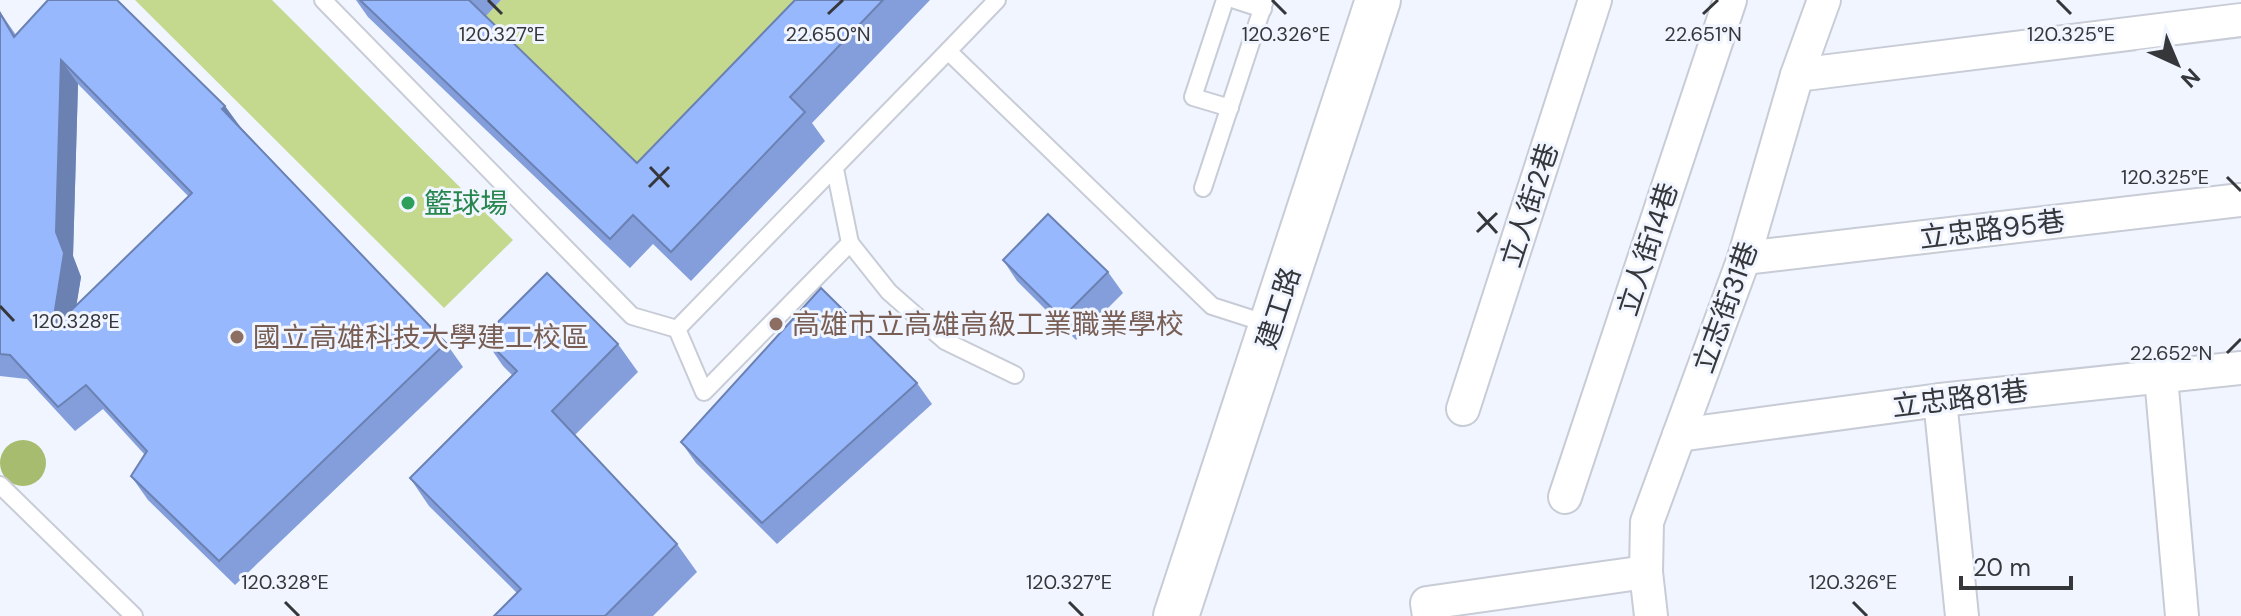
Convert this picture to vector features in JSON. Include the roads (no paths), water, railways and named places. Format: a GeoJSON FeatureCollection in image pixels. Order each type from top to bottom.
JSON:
{"type":"FeatureCollection","features":[{"type":"Feature","properties":{"kind":"street","name":"建工路"},"geometry":{"type":"LineString","coordinates":[[1176,616],[1378,0]]}},
{"type":"Feature","properties":{"kind":"street","name":"立人街2巷"},"geometry":{"type":"LineString","coordinates":[[1463,409],[1595,0]]}},
{"type":"Feature","properties":{"kind":"street","name":"立人街14巷"},"geometry":{"type":"LineString","coordinates":[[1565,497],[1730,0]]}},
{"type":"Feature","properties":{"kind":"street","name":"立志街31巷"},"geometry":{"type":"LineString","coordinates":[[1651,616],[1646,572],[1647,522],[1744,258],[1797,75],[1824,0]]}},
{"type":"Feature","properties":{"kind":"street"},"geometry":{"type":"LineString","coordinates":[[1797,75],[2241,20]]}},
{"type":"Feature","properties":{"kind":"street","name":"立忠路95巷"},"geometry":{"type":"LineString","coordinates":[[1744,258],[2241,200]]}},
{"type":"Feature","properties":{"kind":"street","name":"立忠路81巷"},"geometry":{"type":"LineString","coordinates":[[1679,435],[1940,400],[2241,368]]}},
{"type":"Feature","properties":{"kind":"street"},"geometry":{"type":"LineString","coordinates":[[2161,377],[2182,616]]}},
{"type":"Feature","properties":{"kind":"street"},"geometry":{"type":"LineString","coordinates":[[1940,400],[1962,616]]}},
{"type":"Feature","properties":{"kind":"street"},"geometry":{"type":"LineString","coordinates":[[1429,616],[1427,603],[1646,572]]}},
{"type":"Feature","properties":{"kind":"lane"},"geometry":{"type":"LineString","coordinates":[[323,0],[632,316],[677,329]]}},
{"type":"Feature","properties":{"kind":"lane"},"geometry":{"type":"LineString","coordinates":[[677,329],[997,0]]}},
{"type":"Feature","properties":{"kind":"lane"},"geometry":{"type":"LineString","coordinates":[[1225,0],[1193,97],[1230,108]]}},
{"type":"Feature","properties":{"kind":"lane"},"geometry":{"type":"LineString","coordinates":[[1203,188],[1264,4],[1235,0]]}},
{"type":"Feature","properties":{"kind":"lane"},"geometry":{"type":"LineString","coordinates":[[948,51],[1212,306],[1273,325]]}},
{"type":"Feature","properties":{"kind":"lane"},"geometry":{"type":"LineString","coordinates":[[835,169],[850,243],[889,292],[945,341],[1015,375]]}},
{"type":"Feature","properties":{"kind":"lane"},"geometry":{"type":"LineString","coordinates":[[677,329],[704,392],[850,243]]}},
{"type":"Feature","properties":{"kind":"lane"},"geometry":{"type":"LineString","coordinates":[[0,485],[134,616]]}},
{"type":"Feature","properties":{"kind":"place","name":"籃球場"},"geometry":{"type":"Point","coordinates":[408,203]}},
{"type":"Feature","properties":{"kind":"place","name":"高雄市立高雄高級工業職業學校"},"geometry":{"type":"Point","coordinates":[776,324]}},
{"type":"Feature","properties":{"kind":"place","name":"國立高雄科技大學建工校區"},"geometry":{"type":"Point","coordinates":[237,337]}}]}
